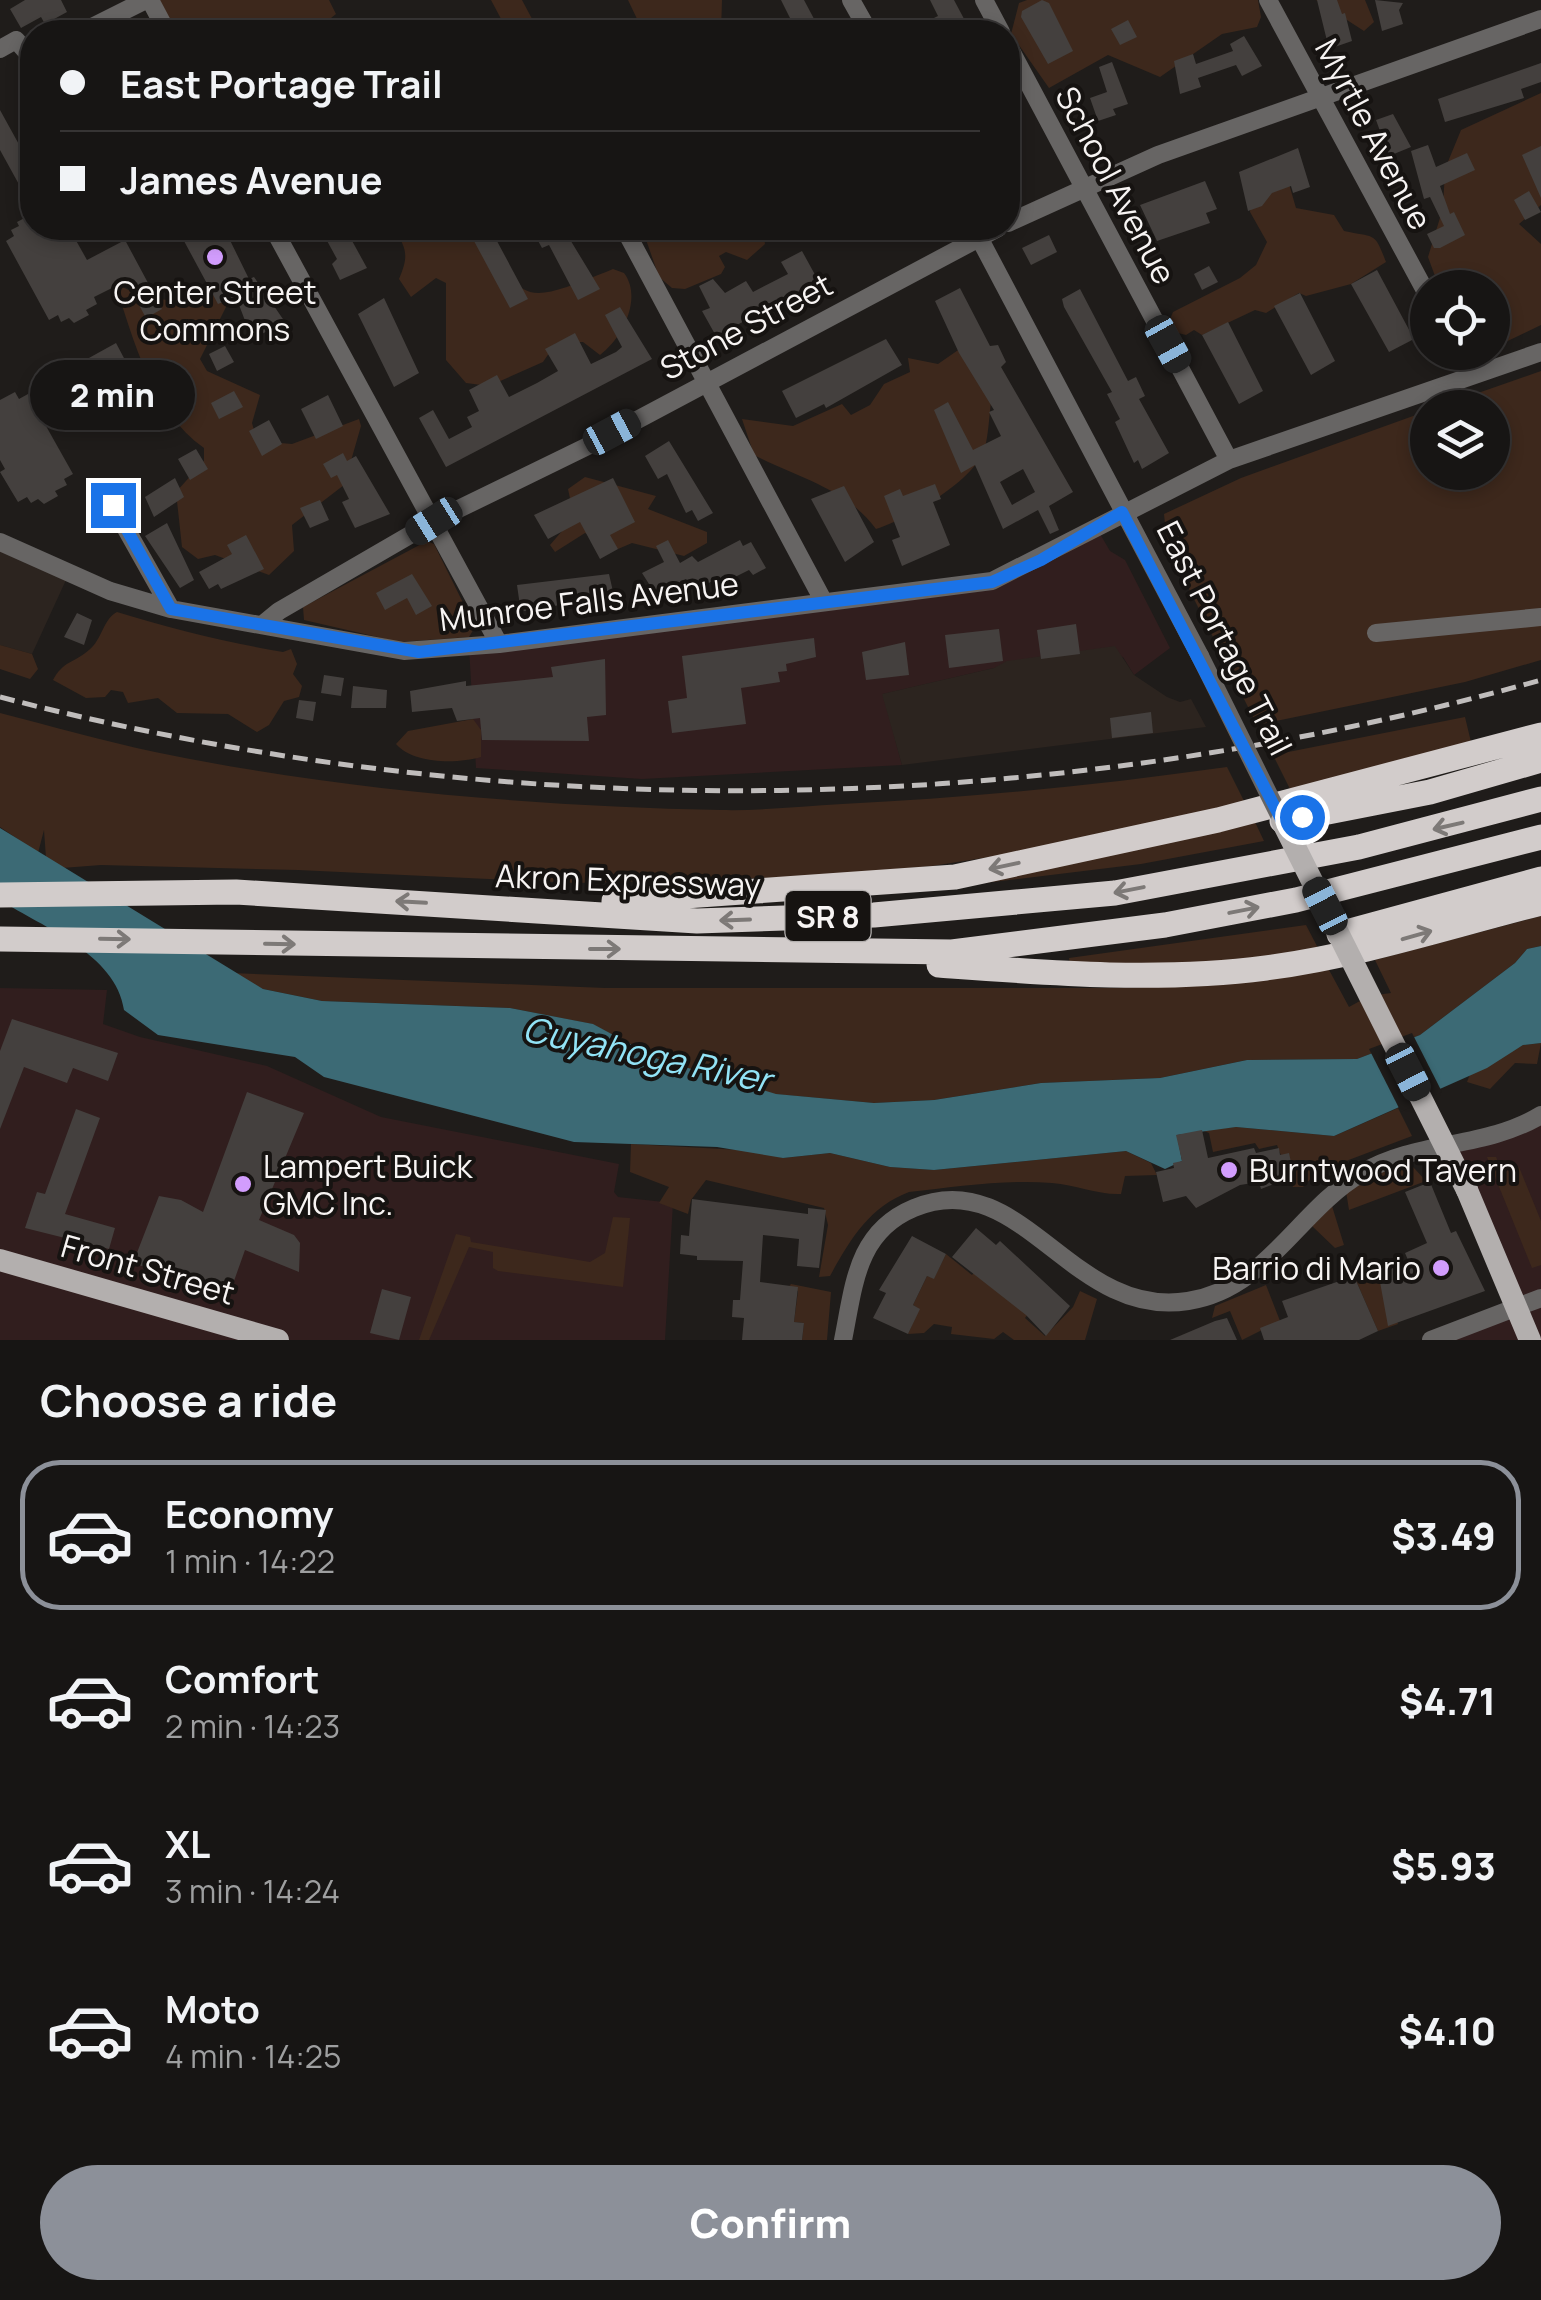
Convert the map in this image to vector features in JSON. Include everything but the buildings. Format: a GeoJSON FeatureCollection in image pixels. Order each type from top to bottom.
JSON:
{"type":"FeatureCollection","features":[{"type":"Feature","properties":{"kind":"highway"},"geometry":{"type":"LineString","coordinates":[[481,906],[709,898],[955,876],[1218,820],[1541,735]]}},
{"type":"Feature","properties":{"kind":"highway"},"geometry":{"type":"LineString","coordinates":[[1282,821],[1504,772],[1541,760]]}},
{"type":"Feature","properties":{"kind":"highway","name":"Akron Expressway"},"geometry":{"type":"LineString","coordinates":[[0,895],[236,892],[697,921],[874,914],[1115,894],[1359,848],[1541,799]]}},
{"type":"Feature","properties":{"kind":"highway","name":"Akron Expressway"},"geometry":{"type":"LineString","coordinates":[[0,939],[952,952],[1165,925],[1296,900],[1541,837]]}},
{"type":"Feature","properties":{"kind":"highway"},"geometry":{"type":"LineString","coordinates":[[1339,934],[1540,888]]}},
{"type":"Feature","properties":{"kind":"highway"},"geometry":{"type":"LineString","coordinates":[[730,950],[1060,974],[1129,976],[1226,971],[1322,958],[1540,888]]}},
{"type":"Feature","properties":{"kind":"main road","name":"East Portage Trail"},"geometry":{"type":"LineString","coordinates":[[1282,821],[1466,1190],[1530,1340]]}},
{"type":"Feature","properties":{"kind":"main road","name":"Front Street"},"geometry":{"type":"LineString","coordinates":[[0,1260],[278,1340]]}},
{"type":"Feature","properties":{"kind":"street"},"geometry":{"type":"LineString","coordinates":[[107,20],[148,0]]}},
{"type":"Feature","properties":{"kind":"street","name":"Myrtle Avenue"},"geometry":{"type":"LineString","coordinates":[[1268,0],[1414,270]]}},
{"type":"Feature","properties":{"kind":"street"},"geometry":{"type":"LineString","coordinates":[[1020,217],[1082,186],[1541,20]]}},
{"type":"Feature","properties":{"kind":"street","name":"School Avenue"},"geometry":{"type":"LineString","coordinates":[[1020,68],[1229,460]]}},
{"type":"Feature","properties":{"kind":"street"},"geometry":{"type":"LineString","coordinates":[[280,240],[499,644]]}},
{"type":"Feature","properties":{"kind":"street"},"geometry":{"type":"LineString","coordinates":[[630,240],[824,602]]}},
{"type":"Feature","properties":{"kind":"street","name":"Stone Street"},"geometry":{"type":"LineString","coordinates":[[262,626],[304,595],[434,521],[707,382],[962,240]]}},
{"type":"Feature","properties":{"kind":"street","name":"East Portage Trail"},"geometry":{"type":"LineString","coordinates":[[980,240],[1200,656],[1282,821]]}},
{"type":"Feature","properties":{"kind":"street","name":"Munroe Falls Avenue"},"geometry":{"type":"LineString","coordinates":[[0,542],[110,590],[171,609],[404,651],[499,644],[992,582],[1229,460],[1541,352]]}},
{"type":"Feature","properties":{"kind":"street"},"geometry":{"type":"LineString","coordinates":[[1467,370],[1470,376]]}},
{"type":"Feature","properties":{"kind":"street"},"geometry":{"type":"LineString","coordinates":[[107,495],[171,609]]}},
{"type":"Feature","properties":{"kind":"street"},"geometry":{"type":"LineString","coordinates":[[1376,633],[1541,617]]}},
{"type":"Feature","properties":{"kind":"street"},"geometry":{"type":"LineString","coordinates":[[843,1340],[850,1287],[864,1252],[884,1226],[925,1204],[956,1200],[988,1206],[1021,1224],[1088,1279],[1116,1294],[1157,1302],[1186,1302],[1248,1278],[1337,1191],[1382,1162],[1488,1139],[1541,1115]]}},
{"type":"Feature","properties":{"kind":"street"},"geometry":{"type":"LineString","coordinates":[[1431,1340],[1541,1298]]}},
{"type":"Feature","properties":{"kind":"shaded area"},"geometry":{"type":"Polygon","coordinates":[[[159,0],[329,0],[336,14],[333,20],[170,20],[159,0]]]}},
{"type":"Feature","properties":{"kind":"shaded area"},"geometry":{"type":"Polygon","coordinates":[[[491,0],[522,0],[533,20],[502,20],[491,0]]]}},
{"type":"Feature","properties":{"kind":"shaded area"},"geometry":{"type":"Polygon","coordinates":[[[628,0],[722,0],[721,20],[638,20],[628,0]]]}},
{"type":"Feature","properties":{"kind":"shaded area"},"geometry":{"type":"Polygon","coordinates":[[[1258,0],[1261,17],[1257,27],[1222,34],[1160,77],[1108,55],[1049,88],[1020,47],[1020,20],[1015,20],[1019,3],[1258,0]]]}},
{"type":"Feature","properties":{"kind":"shaded area"},"geometry":{"type":"Polygon","coordinates":[[[1316,0],[1365,0],[1374,22],[1364,31],[1316,0]]]}},
{"type":"Feature","properties":{"kind":"shaded area"},"geometry":{"type":"Polygon","coordinates":[[[1541,93],[1541,205],[1519,224],[1541,244],[1541,325],[1510,340],[1510,270],[1433,270],[1428,257],[1443,208],[1445,169],[1461,130],[1541,93]]]}},
{"type":"Feature","properties":{"kind":"shaded area"},"geometry":{"type":"Polygon","coordinates":[[[1289,184],[1296,208],[1334,215],[1344,231],[1372,238],[1386,262],[1351,284],[1306,296],[1299,293],[1266,313],[1255,310],[1202,335],[1194,330],[1186,335],[1174,332],[1168,324],[1173,312],[1240,278],[1256,265],[1267,242],[1250,212],[1251,202],[1289,184]]]}},
{"type":"Feature","properties":{"kind":"shaded area"},"geometry":{"type":"Polygon","coordinates":[[[476,240],[515,283],[539,293],[613,269],[624,273],[629,283],[631,306],[616,339],[600,355],[583,342],[556,343],[543,362],[489,386],[466,383],[446,360],[446,283],[436,278],[411,297],[399,279],[405,252],[401,241],[476,240]]]}},
{"type":"Feature","properties":{"kind":"shaded area"},"geometry":{"type":"Polygon","coordinates":[[[646,240],[764,240],[765,244],[747,260],[726,252],[719,256],[725,267],[721,274],[685,289],[672,288],[659,277],[646,240]]]}},
{"type":"Feature","properties":{"kind":"shaded area"},"geometry":{"type":"Polygon","coordinates":[[[215,279],[231,297],[200,359],[207,371],[260,395],[252,423],[257,441],[292,444],[359,419],[361,426],[344,485],[292,525],[294,551],[269,575],[215,555],[198,559],[182,547],[176,492],[204,461],[204,448],[186,433],[158,395],[115,283],[144,298],[182,301],[215,279]]]}},
{"type":"Feature","properties":{"kind":"shaded area"},"geometry":{"type":"Polygon","coordinates":[[[964,346],[993,386],[984,450],[953,486],[904,517],[876,529],[835,493],[754,455],[742,419],[793,426],[842,404],[851,415],[870,405],[884,384],[910,372],[908,358],[938,364],[964,346]]]}},
{"type":"Feature","properties":{"kind":"shaded area"},"geometry":{"type":"Polygon","coordinates":[[[1541,371],[1541,660],[1465,682],[1257,725],[1167,545],[1164,514],[1241,478],[1410,417],[1410,490],[1510,490],[1510,390],[1487,390],[1541,371]]]}},
{"type":"Feature","properties":{"kind":"shaded area"},"geometry":{"type":"Polygon","coordinates":[[[585,477],[656,496],[648,509],[707,532],[707,543],[684,556],[632,543],[618,549],[585,533],[555,552],[550,545],[574,517],[568,489],[585,477]]]}},
{"type":"Feature","properties":{"kind":"shaded area"},"geometry":{"type":"Polygon","coordinates":[[[1096,527],[1110,551],[1125,560],[1170,648],[1134,675],[1123,657],[1080,654],[1041,657],[883,694],[902,765],[642,779],[476,768],[469,647],[992,581],[1096,527]]]}},
{"type":"Feature","properties":{"kind":"shaded area"},"geometry":{"type":"Polygon","coordinates":[[[427,541],[434,544],[475,627],[469,637],[399,642],[304,620],[303,607],[427,541]]]}},
{"type":"Feature","properties":{"kind":"shaded area"},"geometry":{"type":"Polygon","coordinates":[[[0,550],[66,580],[32,654],[0,645],[0,550]]]}},
{"type":"Feature","properties":{"kind":"shaded area"},"geometry":{"type":"Polygon","coordinates":[[[117,612],[240,644],[283,652],[291,649],[297,664],[293,674],[302,686],[299,697],[284,701],[269,725],[257,732],[228,714],[177,713],[158,698],[128,703],[123,692],[111,690],[105,697],[86,698],[53,680],[93,646],[117,612]]]}},
{"type":"Feature","properties":{"kind":"shaded area"},"geometry":{"type":"Polygon","coordinates":[[[0,645],[32,654],[38,669],[30,679],[0,669],[0,645]]]}},
{"type":"Feature","properties":{"kind":"shaded area"},"geometry":{"type":"Polygon","coordinates":[[[1115,646],[1134,675],[1167,697],[1180,702],[1191,699],[1206,727],[902,765],[882,694],[994,668],[1007,661],[1115,646]]]}},
{"type":"Feature","properties":{"kind":"shaded area"},"geometry":{"type":"Polygon","coordinates":[[[0,713],[136,748],[224,765],[365,786],[508,800],[751,810],[987,794],[1227,767],[1245,803],[1054,847],[932,866],[802,877],[576,883],[298,870],[101,865],[62,868],[46,858],[44,830],[38,853],[0,827],[0,713]]]}},
{"type":"Feature","properties":{"kind":"shaded area"},"geometry":{"type":"Polygon","coordinates":[[[1465,717],[1471,742],[1292,793],[1273,755],[1465,717]]]}},
{"type":"Feature","properties":{"kind":"shaded area"},"geometry":{"type":"Polygon","coordinates":[[[473,719],[481,730],[481,757],[436,761],[413,755],[396,744],[408,731],[473,719]]]}},
{"type":"Feature","properties":{"kind":"shaded area"},"geometry":{"type":"Polygon","coordinates":[[[1255,822],[1264,841],[1141,864],[984,883],[1255,822]]]}},
{"type":"Feature","properties":{"kind":"shaded area"},"geometry":{"type":"Polygon","coordinates":[[[1541,916],[1541,946],[1527,949],[1515,963],[1420,1035],[1357,1059],[1247,1060],[1160,1078],[1041,1083],[934,1100],[874,1103],[774,1094],[658,1059],[592,1024],[510,1008],[322,1001],[263,989],[232,973],[605,988],[1116,988],[1216,985],[1328,968],[1349,1007],[1369,996],[1391,993],[1375,960],[1541,916]]]}},
{"type":"Feature","properties":{"kind":"shaded area"},"geometry":{"type":"Polygon","coordinates":[[[1306,925],[1318,948],[1220,963],[1070,965],[1069,958],[1306,925]]]}},
{"type":"Feature","properties":{"kind":"shaded area"},"geometry":{"type":"Polygon","coordinates":[[[0,988],[107,990],[103,1024],[140,1037],[267,1066],[381,1117],[619,1164],[614,1192],[618,1197],[673,1203],[665,1340],[0,1340],[0,988]]]}},
{"type":"Feature","properties":{"kind":"shaded area"},"geometry":{"type":"Polygon","coordinates":[[[1541,1043],[1537,1064],[1515,1063],[1490,1089],[1467,1082],[1470,1074],[1523,1045],[1541,1043]]]}},
{"type":"Feature","properties":{"kind":"shaded area"},"geometry":{"type":"Polygon","coordinates":[[[1398,1108],[1412,1136],[1317,1172],[1303,1187],[1293,1187],[1277,1145],[1259,1149],[1255,1143],[1213,1152],[1209,1133],[1202,1130],[1236,1127],[1334,1136],[1398,1108]]]}},
{"type":"Feature","properties":{"kind":"shaded area"},"geometry":{"type":"Polygon","coordinates":[[[1541,1115],[1541,1340],[1431,1340],[1516,1306],[1444,1148],[1541,1115]]]}},
{"type":"Feature","properties":{"kind":"shaded area"},"geometry":{"type":"Polygon","coordinates":[[[631,1144],[759,1151],[783,1158],[830,1153],[890,1167],[934,1170],[1126,1151],[1151,1163],[1157,1175],[1125,1176],[1121,1194],[1035,1182],[909,1192],[872,1216],[830,1276],[819,1277],[828,1225],[824,1208],[706,1180],[691,1200],[688,1214],[659,1203],[669,1187],[630,1172],[631,1144]]]}},
{"type":"Feature","properties":{"kind":"shaded area"},"geometry":{"type":"Polygon","coordinates":[[[1402,1155],[1426,1181],[1349,1210],[1345,1185],[1402,1155]]]}},
{"type":"Feature","properties":{"kind":"shaded area"},"geometry":{"type":"Polygon","coordinates":[[[1487,1157],[1496,1157],[1502,1172],[1519,1167],[1541,1221],[1541,1265],[1532,1268],[1487,1157]]]}},
{"type":"Feature","properties":{"kind":"shaded area"},"geometry":{"type":"Polygon","coordinates":[[[1332,1206],[1344,1245],[1335,1248],[1312,1226],[1332,1206]]]}},
{"type":"Feature","properties":{"kind":"shaded area"},"geometry":{"type":"Polygon","coordinates":[[[613,1217],[630,1218],[623,1287],[498,1271],[493,1268],[493,1252],[469,1247],[429,1340],[419,1340],[456,1234],[470,1237],[471,1242],[590,1262],[605,1253],[613,1217]]]}},
{"type":"Feature","properties":{"kind":"shaded area"},"geometry":{"type":"Polygon","coordinates":[[[946,1254],[972,1275],[984,1261],[1035,1305],[1025,1318],[1045,1336],[1073,1307],[1080,1291],[1097,1299],[1085,1340],[1014,1340],[1003,1332],[994,1339],[951,1334],[952,1327],[934,1324],[924,1333],[908,1334],[919,1309],[913,1305],[927,1276],[934,1278],[946,1254]]]}},
{"type":"Feature","properties":{"kind":"shaded area"},"geometry":{"type":"Polygon","coordinates":[[[1375,1264],[1398,1324],[1378,1331],[1354,1276],[1375,1264]]]}},
{"type":"Feature","properties":{"kind":"shaded area"},"geometry":{"type":"Polygon","coordinates":[[[791,1284],[831,1292],[827,1340],[802,1340],[804,1323],[794,1322],[798,1291],[787,1289],[791,1284]]]}},
{"type":"Feature","properties":{"kind":"shaded area"},"geometry":{"type":"Polygon","coordinates":[[[1266,1285],[1280,1321],[1242,1340],[1230,1311],[1212,1318],[1215,1306],[1266,1285]]]}},
{"type":"Feature","properties":{"kind":"water","name":"Cuyahoga River"},"geometry":{"type":"Polygon","coordinates":[[[0,828],[263,989],[322,1001],[510,1008],[593,1024],[658,1059],[776,1094],[874,1103],[934,1100],[1041,1083],[1160,1078],[1247,1060],[1357,1059],[1420,1035],[1515,963],[1527,949],[1541,946],[1541,1043],[1523,1045],[1487,1068],[1334,1136],[1236,1127],[1177,1135],[1182,1161],[1165,1169],[1126,1151],[934,1170],[890,1167],[830,1153],[783,1158],[717,1147],[574,1142],[324,1077],[295,1057],[158,1035],[124,1010],[118,990],[93,958],[0,900],[0,828]]]}},
{"type":"Feature","properties":{"kind":"pier"},"geometry":{"type":"Polygon","coordinates":[[[1412,1033],[1442,1092],[1401,1112],[1369,1049],[1412,1033]]]}},
{"type":"Feature","properties":{"kind":"railway"},"geometry":{"type":"LineString","coordinates":[[0,697],[190,740],[383,769],[577,786],[772,790],[966,782],[1160,761],[1352,727],[1541,680]]}},
{"type":"Feature","properties":{"kind":"place","name":"Center Street Commons"},"geometry":{"type":"Point","coordinates":[215,257]}},
{"type":"Feature","properties":{"kind":"place","name":"Burntwood Tavern"},"geometry":{"type":"Point","coordinates":[1229,1170]}},
{"type":"Feature","properties":{"kind":"place","name":"Lampert Buick GMC Inc."},"geometry":{"type":"Point","coordinates":[243,1184]}},
{"type":"Feature","properties":{"kind":"place","name":"Barrio di Mario"},"geometry":{"type":"Point","coordinates":[1441,1268]}},
{"type":"Feature","properties":{"kind":"route"},"geometry":{"type":"LineString","coordinates":[[113,505],[171,609],[419,652],[992,582],[1041,560],[1122,512],[1200,656],[1282,821],[1302,817]]}}]}
